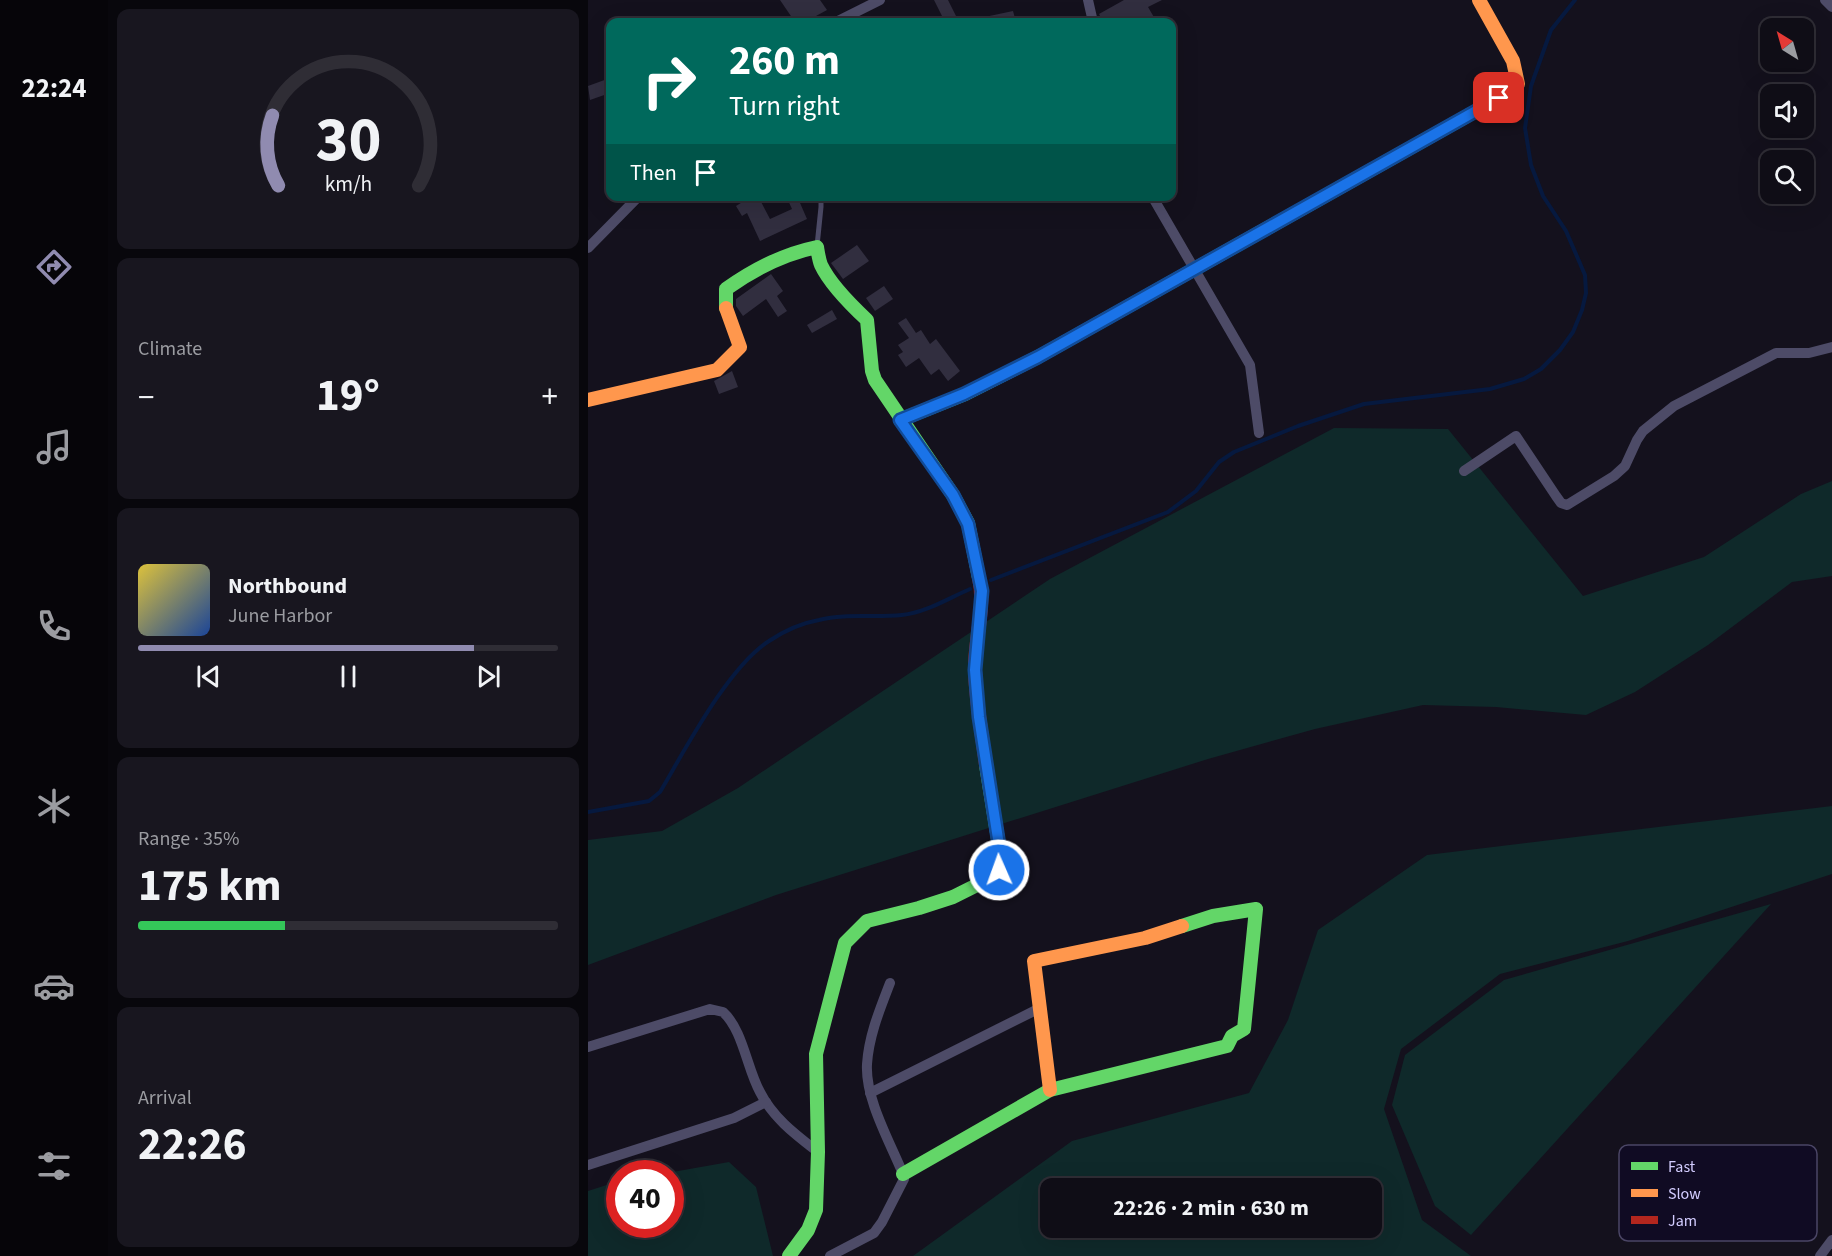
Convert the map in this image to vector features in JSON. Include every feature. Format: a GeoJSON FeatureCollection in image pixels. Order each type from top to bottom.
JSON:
{"type":"FeatureCollection","features":[{"type":"Feature","properties":{"kind":"street"},"geometry":{"type":"LineString","coordinates":[[845,18],[880,0]]}},
{"type":"Feature","properties":{"kind":"street"},"geometry":{"type":"LineString","coordinates":[[1088,0],[1092,18]]}},
{"type":"Feature","properties":{"kind":"street"},"geometry":{"type":"LineString","coordinates":[[900,420],[964,394],[1038,357],[1499,98],[1518,84],[1514,61],[1479,0]]}},
{"type":"Feature","properties":{"kind":"street"},"geometry":{"type":"LineString","coordinates":[[1825,0],[1832,7]]}},
{"type":"Feature","properties":{"kind":"street"},"geometry":{"type":"LineString","coordinates":[[588,248],[634,201]]}},
{"type":"Feature","properties":{"kind":"street"},"geometry":{"type":"LineString","coordinates":[[1155,201],[1250,365],[1259,433]]}},
{"type":"Feature","properties":{"kind":"street"},"geometry":{"type":"LineString","coordinates":[[588,400],[717,370],[740,347],[726,310],[726,289],[749,273],[783,255],[817,247],[821,265],[827,274],[852,306],[867,320],[875,380],[953,495],[968,524],[982,591],[975,670],[979,717],[1001,858],[999,870],[988,880],[963,894],[867,921],[845,943],[816,1054],[818,1105],[816,1210],[808,1230],[789,1256]]}},
{"type":"Feature","properties":{"kind":"street"},"geometry":{"type":"LineString","coordinates":[[1464,471],[1516,436],[1561,503],[1567,505],[1614,476],[1625,466],[1643,431],[1674,406],[1776,353],[1809,353],[1832,347]]}},
{"type":"Feature","properties":{"kind":"street"},"geometry":{"type":"LineString","coordinates":[[903,1174],[1050,1090],[1227,1046],[1232,1036],[1244,1029],[1256,909],[1213,916],[1145,938],[1034,961],[1050,1090]]}},
{"type":"Feature","properties":{"kind":"street"},"geometry":{"type":"LineString","coordinates":[[830,1256],[874,1233],[904,1179],[870,1093],[867,1064],[874,1025],[890,983]]}},
{"type":"Feature","properties":{"kind":"street"},"geometry":{"type":"LineString","coordinates":[[870,1093],[1040,1008]]}},
{"type":"Feature","properties":{"kind":"street"},"geometry":{"type":"LineString","coordinates":[[588,1047],[710,1010],[723,1012],[733,1025],[759,1092],[785,1126],[818,1152]]}},
{"type":"Feature","properties":{"kind":"street"},"geometry":{"type":"LineString","coordinates":[[588,1165],[734,1118],[766,1102]]}},
{"type":"Feature","properties":{"kind":"street"},"geometry":{"type":"LineString","coordinates":[[1820,1256],[1832,1240]]}},
{"type":"Feature","properties":{"kind":"lane"},"geometry":{"type":"LineString","coordinates":[[817,247],[821,201]]}},
{"type":"Feature","properties":{"kind":"green space"},"geometry":{"type":"Polygon","coordinates":[[[1334,428],[1448,429],[1583,596],[1704,557],[1801,494],[1832,481],[1832,576],[1792,582],[1708,645],[1635,692],[1586,715],[1496,707],[1423,705],[1315,729],[1208,759],[776,895],[588,965],[588,840],[662,831],[738,788],[1050,579],[1334,428]]]}},
{"type":"Feature","properties":{"kind":"green space"},"geometry":{"type":"Polygon","coordinates":[[[1832,806],[1832,874],[1628,941],[1500,974],[1401,1049],[1384,1109],[1422,1220],[1471,1256],[913,1256],[1072,1141],[1249,1093],[1288,1020],[1318,930],[1427,855],[1832,806]]]}},
{"type":"Feature","properties":{"kind":"green space"},"geometry":{"type":"Polygon","coordinates":[[[1771,904],[1471,1235],[1435,1206],[1392,1105],[1405,1055],[1504,980],[1771,904]]]}},
{"type":"Feature","properties":{"kind":"green space"},"geometry":{"type":"Polygon","coordinates":[[[729,1162],[756,1187],[773,1256],[588,1256],[588,1191],[606,1185],[606,1238],[684,1238],[684,1170],[729,1162]]]}},
{"type":"Feature","properties":{"kind":"building"},"geometry":{"type":"Polygon","coordinates":[[[780,0],[820,0],[827,10],[812,18],[792,18],[780,0]]]}},
{"type":"Feature","properties":{"kind":"building"},"geometry":{"type":"Polygon","coordinates":[[[934,0],[948,0],[957,18],[943,18],[934,0]]]}},
{"type":"Feature","properties":{"kind":"building"},"geometry":{"type":"Polygon","coordinates":[[[1124,0],[1162,0],[1148,7],[1154,18],[1101,18],[1099,14],[1124,0]]]}},
{"type":"Feature","properties":{"kind":"building"},"geometry":{"type":"Polygon","coordinates":[[[1013,11],[1015,18],[980,18],[1013,11]]]}},
{"type":"Feature","properties":{"kind":"building"},"geometry":{"type":"Polygon","coordinates":[[[606,79],[606,94],[590,100],[588,86],[606,79]]]}},
{"type":"Feature","properties":{"kind":"building"},"geometry":{"type":"Polygon","coordinates":[[[744,201],[761,201],[770,219],[792,209],[788,201],[799,201],[807,219],[760,241],[747,213],[742,216],[736,206],[744,201]]]}},
{"type":"Feature","properties":{"kind":"building"},"geometry":{"type":"Polygon","coordinates":[[[857,245],[869,261],[843,279],[831,263],[857,245]]]}},
{"type":"Feature","properties":{"kind":"building"},"geometry":{"type":"Polygon","coordinates":[[[771,274],[783,291],[777,296],[787,311],[778,317],[766,299],[743,316],[736,306],[736,299],[771,274]]]}},
{"type":"Feature","properties":{"kind":"building"},"geometry":{"type":"Polygon","coordinates":[[[884,286],[893,299],[875,311],[866,298],[884,286]]]}},
{"type":"Feature","properties":{"kind":"building"},"geometry":{"type":"Polygon","coordinates":[[[832,310],[837,319],[812,333],[807,325],[832,310]]]}},
{"type":"Feature","properties":{"kind":"building"},"geometry":{"type":"Polygon","coordinates":[[[906,318],[916,333],[921,330],[930,344],[936,339],[960,371],[948,381],[939,369],[931,375],[919,358],[906,367],[898,355],[903,352],[898,345],[909,338],[898,323],[906,318]]]}},
{"type":"Feature","properties":{"kind":"building"},"geometry":{"type":"Polygon","coordinates":[[[732,371],[738,387],[719,394],[714,381],[732,371]]]}},
{"type":"Feature","properties":{"kind":"waterway"},"geometry":{"type":"LineString","coordinates":[[991,580],[1168,512],[1196,491],[1219,462],[1234,452],[1298,426],[1364,404],[1490,389],[1524,379],[1541,369],[1560,350],[1573,332],[1586,293],[1585,275],[1566,231],[1543,196],[1531,165],[1525,128],[1531,86],[1551,30],[1575,0]]}},
{"type":"Feature","properties":{"kind":"waterway"},"geometry":{"type":"LineString","coordinates":[[588,812],[649,801],[660,792],[708,710],[723,689],[754,653],[775,637],[800,625],[829,618],[911,614],[970,589]]}},
{"type":"Feature","properties":{"kind":"traffic: fast"},"geometry":{"type":"LineString","coordinates":[[900,420],[965,394],[1038,357],[1476,111]]}},
{"type":"Feature","properties":{"kind":"traffic: fast"},"geometry":{"type":"LineString","coordinates":[[726,308],[726,289],[781,258],[817,247],[821,265],[830,280],[867,320],[875,380],[953,495],[968,523],[979,578]]}},
{"type":"Feature","properties":{"kind":"traffic: fast"},"geometry":{"type":"LineString","coordinates":[[789,1256],[808,1230],[816,1210],[818,1152],[816,1054],[845,943],[867,921],[953,897],[985,881],[999,870],[1001,858],[986,765]]}},
{"type":"Feature","properties":{"kind":"traffic: fast"},"geometry":{"type":"LineString","coordinates":[[903,1174],[1050,1090],[1227,1046],[1232,1036],[1244,1029],[1256,909],[1213,916],[1182,926]]}},
{"type":"Feature","properties":{"kind":"traffic: slow"},"geometry":{"type":"LineString","coordinates":[[1476,111],[1518,84],[1513,61],[1479,0]]}},
{"type":"Feature","properties":{"kind":"traffic: slow"},"geometry":{"type":"LineString","coordinates":[[588,400],[717,370],[740,347],[726,308]]}},
{"type":"Feature","properties":{"kind":"traffic: slow"},"geometry":{"type":"LineString","coordinates":[[1050,1090],[1034,961],[1145,938],[1182,926]]}},
{"type":"Feature","properties":{"kind":"traffic: jam"},"geometry":{"type":"LineString","coordinates":[[979,578],[981,612],[975,671],[986,765]]}},
{"type":"Feature","properties":{"kind":"route"},"geometry":{"type":"LineString","coordinates":[[999,870],[1001,858],[979,717],[975,670],[982,591],[968,524],[953,495],[900,420],[964,394],[1038,357],[1499,98]]}}]}
